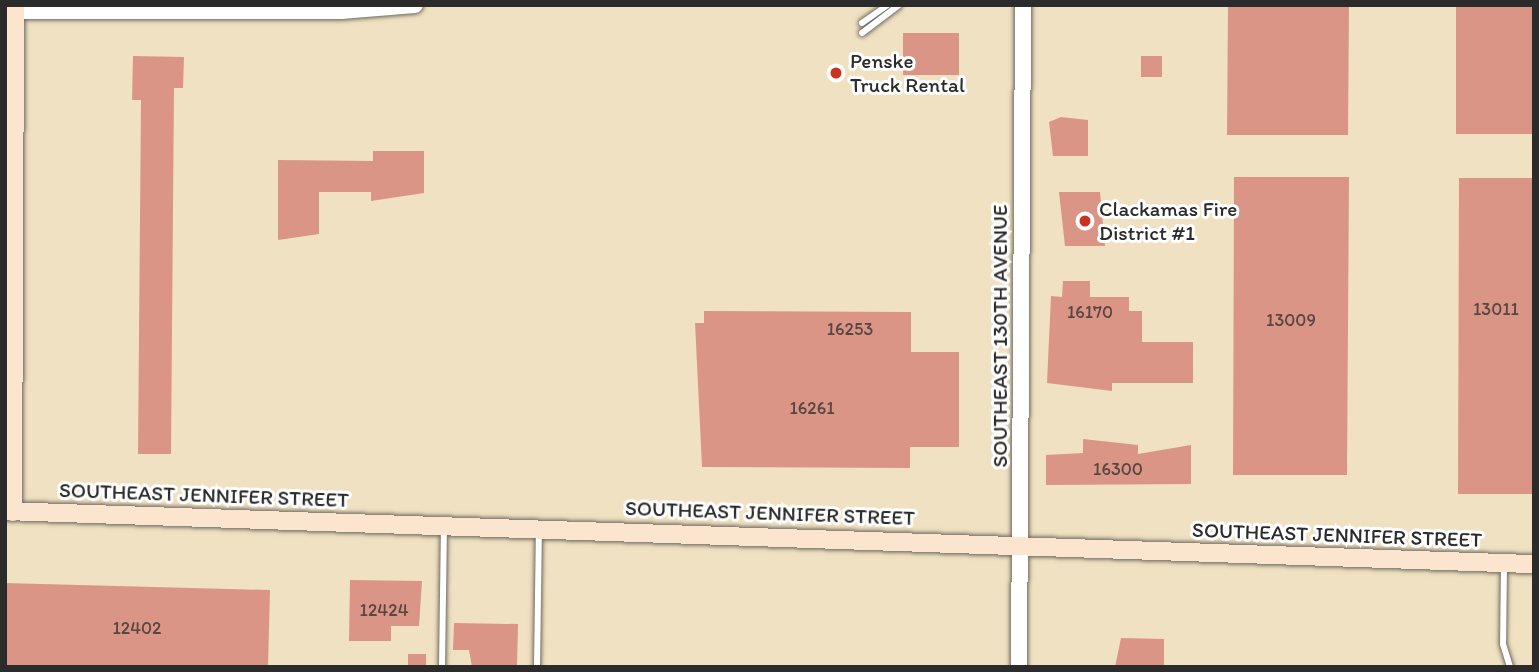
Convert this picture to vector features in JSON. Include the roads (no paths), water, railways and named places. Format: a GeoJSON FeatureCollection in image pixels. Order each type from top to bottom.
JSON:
{"type":"FeatureCollection","features":[{"type":"Feature","properties":{"kind":"main road"},"geometry":{"type":"LineString","coordinates":[[9,512],[8,129],[15,8]]}},
{"type":"Feature","properties":{"kind":"main road","name":"SOUTHEAST JENNIFER STREET"},"geometry":{"type":"LineString","coordinates":[[9,512],[1534,564]]}},
{"type":"Feature","properties":{"kind":"street"},"geometry":{"type":"LineString","coordinates":[[15,8],[341,11],[415,5]]}},
{"type":"Feature","properties":{"kind":"street","name":"SOUTHEAST 130TH AVENUE"},"geometry":{"type":"LineString","coordinates":[[1019,667],[1023,5]]}},
{"type":"Feature","properties":{"kind":"lane"},"geometry":{"type":"LineString","coordinates":[[862,23],[888,5]]}},
{"type":"Feature","properties":{"kind":"lane"},"geometry":{"type":"LineString","coordinates":[[862,33],[899,5]]}},
{"type":"Feature","properties":{"kind":"lane"},"geometry":{"type":"LineString","coordinates":[[442,667],[444,526]]}},
{"type":"Feature","properties":{"kind":"lane"},"geometry":{"type":"LineString","coordinates":[[537,667],[539,529]]}},
{"type":"Feature","properties":{"kind":"lane"},"geometry":{"type":"LineString","coordinates":[[1504,563],[1503,644],[1510,667]]}},
{"type":"Feature","properties":{"kind":"place","name":"Penske Truck Rental"},"geometry":{"type":"Point","coordinates":[836,73]}},
{"type":"Feature","properties":{"kind":"place","name":"Clackamas Fire District #1"},"geometry":{"type":"Point","coordinates":[1085,221]}}]}
